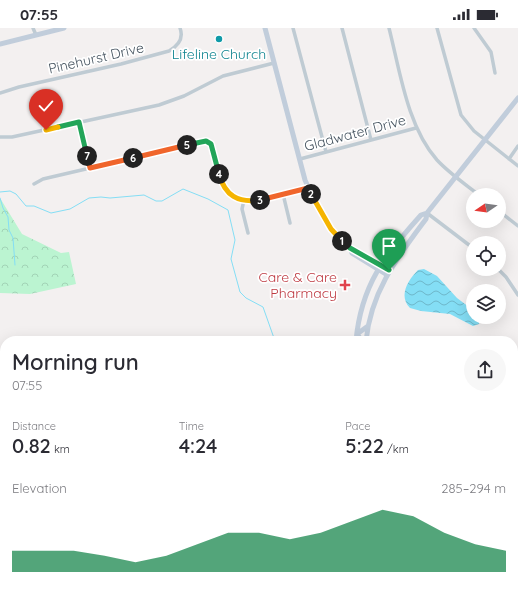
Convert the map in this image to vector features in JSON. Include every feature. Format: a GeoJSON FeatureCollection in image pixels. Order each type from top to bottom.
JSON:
{"type":"FeatureCollection","features":[{"type":"Feature","properties":{"kind":"main road"},"geometry":{"type":"LineString","coordinates":[[0,44],[64,28]]}},
{"type":"Feature","properties":{"kind":"main road"},"geometry":{"type":"LineString","coordinates":[[265,28],[308,188],[331,229],[350,248],[388,272]]}},
{"type":"Feature","properties":{"kind":"main road"},"geometry":{"type":"LineString","coordinates":[[367,336],[376,299],[388,272],[426,219],[427,213],[518,98]]}},
{"type":"Feature","properties":{"kind":"main road"},"geometry":{"type":"LineString","coordinates":[[357,334],[366,296],[379,267],[394,244],[421,215],[427,213]]}},
{"type":"Feature","properties":{"kind":"main road"},"geometry":{"type":"LineString","coordinates":[[357,334],[369,325]]}},
{"type":"Feature","properties":{"kind":"street"},"geometry":{"type":"LineString","coordinates":[[34,28],[36,35]]}},
{"type":"Feature","properties":{"kind":"street","name":"Pinehurst Drive"},"geometry":{"type":"LineString","coordinates":[[0,93],[169,51],[181,40],[180,28]]}},
{"type":"Feature","properties":{"kind":"street"},"geometry":{"type":"LineString","coordinates":[[293,28],[326,152]]}},
{"type":"Feature","properties":{"kind":"street"},"geometry":{"type":"LineString","coordinates":[[342,28],[371,140]]}},
{"type":"Feature","properties":{"kind":"street"},"geometry":{"type":"LineString","coordinates":[[389,28],[416,128],[431,153],[470,188]]}},
{"type":"Feature","properties":{"kind":"street"},"geometry":{"type":"LineString","coordinates":[[437,28],[461,115],[474,131],[518,166]]}},
{"type":"Feature","properties":{"kind":"street"},"geometry":{"type":"LineString","coordinates":[[474,28],[491,52],[495,73]]}},
{"type":"Feature","properties":{"kind":"street"},"geometry":{"type":"LineString","coordinates":[[0,137],[12,138],[159,105],[184,96],[223,76],[274,63]]}},
{"type":"Feature","properties":{"kind":"street"},"geometry":{"type":"LineString","coordinates":[[79,122],[90,168]]}},
{"type":"Feature","properties":{"kind":"street","name":"Gladwater Drive"},"geometry":{"type":"LineString","coordinates":[[300,159],[416,128]]}},
{"type":"Feature","properties":{"kind":"street"},"geometry":{"type":"LineString","coordinates":[[34,184],[42,178],[206,141],[211,144],[222,183],[227,192],[244,200],[249,202],[308,188]]}},
{"type":"Feature","properties":{"kind":"street"},"geometry":{"type":"LineString","coordinates":[[509,159],[518,146]]}},
{"type":"Feature","properties":{"kind":"street"},"geometry":{"type":"LineString","coordinates":[[283,194],[290,222]]}},
{"type":"Feature","properties":{"kind":"street"},"geometry":{"type":"LineString","coordinates":[[244,200],[242,209],[248,233]]}},
{"type":"Feature","properties":{"kind":"street"},"geometry":{"type":"LineString","coordinates":[[427,213],[466,243]]}},
{"type":"Feature","properties":{"kind":"street"},"geometry":{"type":"LineString","coordinates":[[506,217],[518,226]]}},
{"type":"Feature","properties":{"kind":"street"},"geometry":{"type":"LineString","coordinates":[[505,276],[518,295]]}},
{"type":"Feature","properties":{"kind":"green space"},"geometry":{"type":"Polygon","coordinates":[[[0,198],[22,234],[61,253],[69,252],[76,284],[30,294],[0,293],[0,198]]]}},
{"type":"Feature","properties":{"kind":"water"},"geometry":{"type":"Polygon","coordinates":[[[424,269],[437,276],[457,298],[466,305],[466,322],[450,314],[421,311],[410,308],[406,303],[405,298],[406,288],[411,278],[418,270],[424,269]]]}},
{"type":"Feature","properties":{"kind":"waterway"},"geometry":{"type":"LineString","coordinates":[[0,192],[10,191],[16,194],[26,206],[34,206],[51,213],[70,209],[89,198],[144,195],[156,201],[162,201],[183,189],[208,199],[228,210],[235,240],[231,259],[240,292],[246,298],[263,307],[273,336]]}},
{"type":"Feature","properties":{"kind":"waterway"},"geometry":{"type":"LineString","coordinates":[[0,198],[8,217],[9,230],[13,238],[15,265]]}},
{"type":"Feature","properties":{"kind":"place","name":"Lifeline Church"},"geometry":{"type":"Point","coordinates":[219,39]}},
{"type":"Feature","properties":{"kind":"place","name":"Care & Care Pharmacy"},"geometry":{"type":"Point","coordinates":[345,285]}},
{"type":"Feature","properties":{"kind":"route"},"geometry":{"type":"LineString","coordinates":[[46,130],[79,122],[90,168],[206,141],[211,144],[222,183],[227,192],[249,202],[308,188],[318,209],[337,236],[350,248],[389,270]]}}]}
